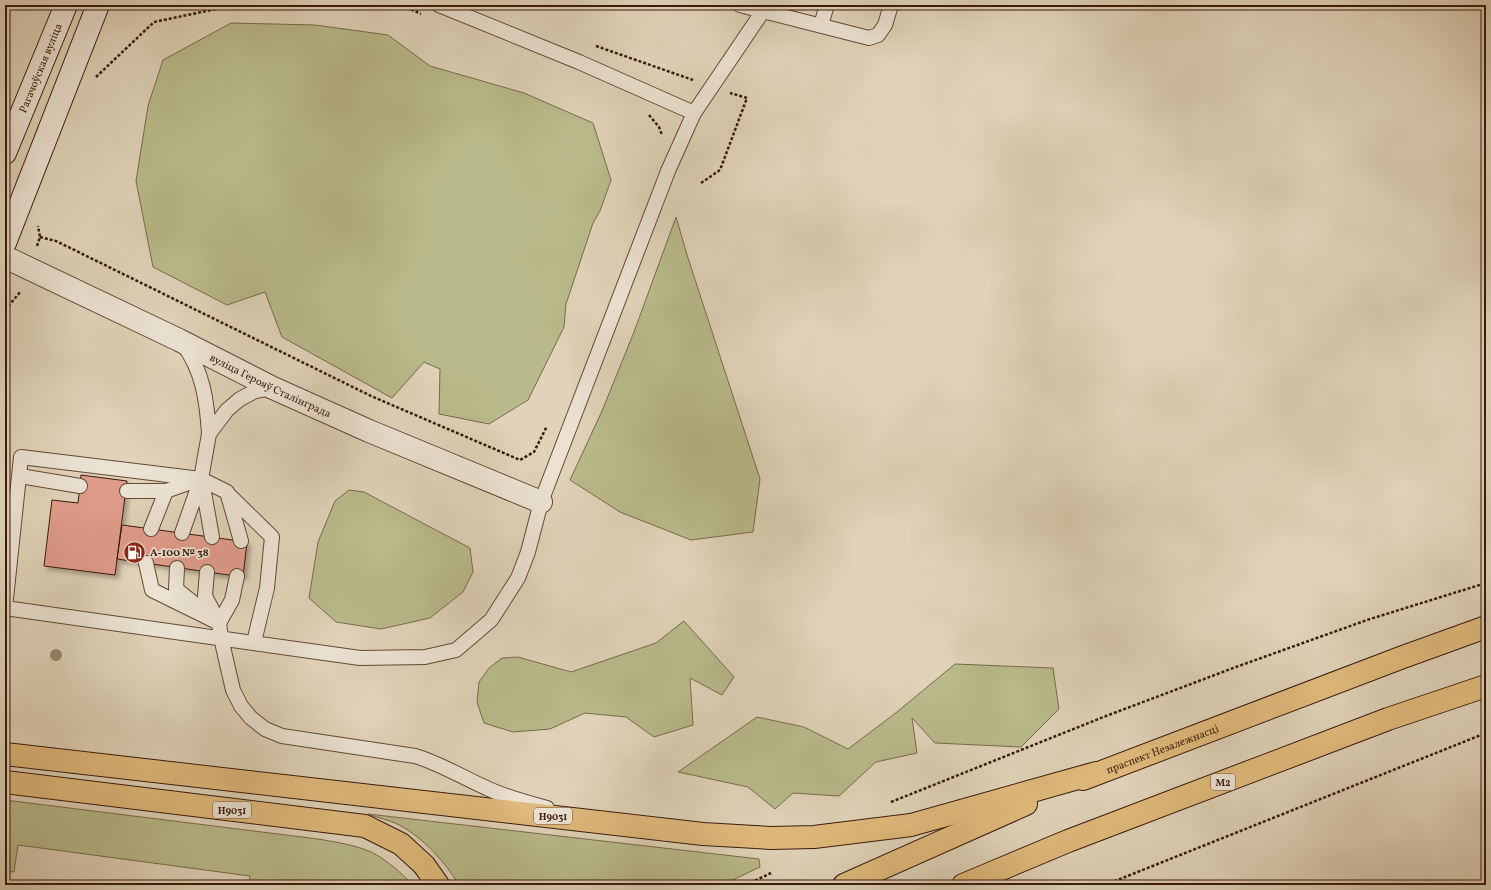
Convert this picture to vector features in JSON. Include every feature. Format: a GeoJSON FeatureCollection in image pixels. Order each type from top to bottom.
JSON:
{"type":"FeatureCollection","features":[{"type":"Feature","properties":{"kind":"highway","name":"праспект Незалежнасці"},"geometry":{"type":"LineString","coordinates":[[844,885],[1096,773],[1403,657],[1486,628]]}},
{"type":"Feature","properties":{"kind":"highway","name":"М2"},"geometry":{"type":"LineString","coordinates":[[963,885],[1068,841],[1388,719],[1486,686]]}},
{"type":"Feature","properties":{"kind":"highway","name":"Н9031"},"geometry":{"type":"LineString","coordinates":[[5,754],[703,834],[771,838],[814,837],[911,825],[1096,773]]}},
{"type":"Feature","properties":{"kind":"highway","name":"Н9031"},"geometry":{"type":"LineString","coordinates":[[5,782],[365,826],[401,844],[424,865],[438,885]]}},
{"type":"Feature","properties":{"kind":"street","name":"Рагачоўская вуліца"},"geometry":{"type":"LineString","coordinates":[[5,153],[66,5]]}},
{"type":"Feature","properties":{"kind":"street"},"geometry":{"type":"LineString","coordinates":[[5,243],[98,5]]}},
{"type":"Feature","properties":{"kind":"street","name":"вуліца Герояў Сталінграда"},"geometry":{"type":"LineString","coordinates":[[5,258],[179,340],[273,388],[369,431],[541,502]]}},
{"type":"Feature","properties":{"kind":"lane"},"geometry":{"type":"LineString","coordinates":[[439,5],[579,62],[694,113]]}},
{"type":"Feature","properties":{"kind":"lane"},"geometry":{"type":"LineString","coordinates":[[740,5],[764,8],[869,38],[878,35],[885,24],[891,5]]}},
{"type":"Feature","properties":{"kind":"lane"},"geometry":{"type":"LineString","coordinates":[[821,25],[827,5]]}},
{"type":"Feature","properties":{"kind":"lane"},"geometry":{"type":"LineString","coordinates":[[254,642],[267,588],[272,538],[227,492],[201,479],[21,458],[5,608],[360,658],[425,657],[456,650],[491,620],[518,578],[528,552],[541,502],[668,171],[694,113],[764,8]]}},
{"type":"Feature","properties":{"kind":"lane"},"geometry":{"type":"LineString","coordinates":[[179,340],[194,362],[200,375],[208,407],[209,434],[201,479],[182,533]]}},
{"type":"Feature","properties":{"kind":"lane"},"geometry":{"type":"LineString","coordinates":[[209,434],[227,410],[240,399],[255,390],[273,388]]}},
{"type":"Feature","properties":{"kind":"lane"},"geometry":{"type":"LineString","coordinates":[[20,476],[80,486]]}},
{"type":"Feature","properties":{"kind":"lane"},"geometry":{"type":"LineString","coordinates":[[127,491],[166,491],[201,479]]}},
{"type":"Feature","properties":{"kind":"lane"},"geometry":{"type":"LineString","coordinates":[[201,479],[212,537]]}},
{"type":"Feature","properties":{"kind":"lane"},"geometry":{"type":"LineString","coordinates":[[151,529],[166,491]]}},
{"type":"Feature","properties":{"kind":"lane"},"geometry":{"type":"LineString","coordinates":[[227,492],[241,541]]}},
{"type":"Feature","properties":{"kind":"lane"},"geometry":{"type":"LineString","coordinates":[[146,563],[152,590],[219,623]]}},
{"type":"Feature","properties":{"kind":"lane"},"geometry":{"type":"LineString","coordinates":[[177,568],[176,589],[219,623]]}},
{"type":"Feature","properties":{"kind":"lane"},"geometry":{"type":"LineString","coordinates":[[207,572],[205,596],[219,623],[233,690],[241,706],[251,718],[265,729],[282,736],[415,756],[433,761],[491,790],[517,800],[591,821]]}},
{"type":"Feature","properties":{"kind":"lane"},"geometry":{"type":"LineString","coordinates":[[219,623],[232,600],[237,576]]}},
{"type":"Feature","properties":{"kind":"path"},"geometry":{"type":"LineString","coordinates":[[216,9],[218,5]]}},
{"type":"Feature","properties":{"kind":"path"},"geometry":{"type":"LineString","coordinates":[[92,80],[154,22],[235,5]]}},
{"type":"Feature","properties":{"kind":"path"},"geometry":{"type":"LineString","coordinates":[[402,5],[424,15]]}},
{"type":"Feature","properties":{"kind":"path"},"geometry":{"type":"LineString","coordinates":[[648,114],[659,127],[664,140]]}},
{"type":"Feature","properties":{"kind":"path"},"geometry":{"type":"LineString","coordinates":[[36,221],[40,237],[56,241],[371,396],[520,460],[534,452],[548,424]]}},
{"type":"Feature","properties":{"kind":"path"},"geometry":{"type":"LineString","coordinates":[[5,310],[21,292]]}},
{"type":"Feature","properties":{"kind":"path"},"geometry":{"type":"LineString","coordinates":[[888,804],[1106,716],[1236,667],[1367,620],[1486,583]]}},
{"type":"Feature","properties":{"kind":"path"},"geometry":{"type":"LineString","coordinates":[[1105,885],[1486,733]]}},
{"type":"Feature","properties":{"kind":"path"},"geometry":{"type":"LineString","coordinates":[[746,885],[771,873]]}},
{"type":"Feature","properties":{"kind":"green space"},"geometry":{"type":"Polygon","coordinates":[[[231,23],[315,25],[388,35],[430,66],[524,93],[593,123],[611,180],[600,211],[593,223],[566,304],[564,327],[528,400],[489,424],[439,414],[440,369],[424,362],[392,398],[282,337],[265,292],[227,305],[153,267],[136,181],[148,106],[163,60],[231,23]]]}},
{"type":"Feature","properties":{"kind":"green space"},"geometry":{"type":"Polygon","coordinates":[[[676,217],[760,479],[753,532],[691,540],[620,512],[570,480],[602,411],[634,332],[676,217]]]}},
{"type":"Feature","properties":{"kind":"green space"},"geometry":{"type":"Polygon","coordinates":[[[349,490],[364,492],[470,548],[473,572],[463,592],[430,618],[381,629],[336,622],[309,598],[318,542],[335,501],[349,490]]]}},
{"type":"Feature","properties":{"kind":"green space"},"geometry":{"type":"Polygon","coordinates":[[[684,621],[734,677],[722,695],[690,678],[693,725],[654,737],[626,717],[585,713],[550,729],[513,732],[484,723],[477,702],[479,682],[489,668],[502,658],[518,657],[571,672],[656,643],[684,621]]]}},
{"type":"Feature","properties":{"kind":"green space"},"geometry":{"type":"Polygon","coordinates":[[[955,664],[1053,668],[1059,709],[1021,747],[935,743],[912,718],[917,753],[876,762],[839,796],[793,793],[775,809],[748,787],[678,772],[757,717],[804,727],[848,749],[897,712],[955,664]]]}},
{"type":"Feature","properties":{"kind":"green space"},"geometry":{"type":"Polygon","coordinates":[[[5,800],[318,839],[345,844],[358,847],[382,858],[413,885],[249,885],[250,876],[18,845],[14,872],[5,871],[5,800]]]}},
{"type":"Feature","properties":{"kind":"green space"},"geometry":{"type":"Polygon","coordinates":[[[368,814],[759,859],[760,867],[722,885],[459,885],[448,868],[419,838],[399,825],[368,814]]]}},
{"type":"Feature","properties":{"kind":"building"},"geometry":{"type":"Polygon","coordinates":[[[81,475],[127,481],[115,575],[44,566],[52,500],[78,503],[81,475]]]}},
{"type":"Feature","properties":{"kind":"building"},"geometry":{"type":"Polygon","coordinates":[[[122,525],[247,542],[243,577],[117,559],[122,525]]]}},
{"type":"Feature","properties":{"kind":"building"},"geometry":{"type":"Polygon","coordinates":[[[228,882],[242,883],[242,885],[228,885],[228,882]]]}},
{"type":"Feature","properties":{"kind":"place","name":"А-100 № 38"},"geometry":{"type":"Point","coordinates":[134,552]}}]}
